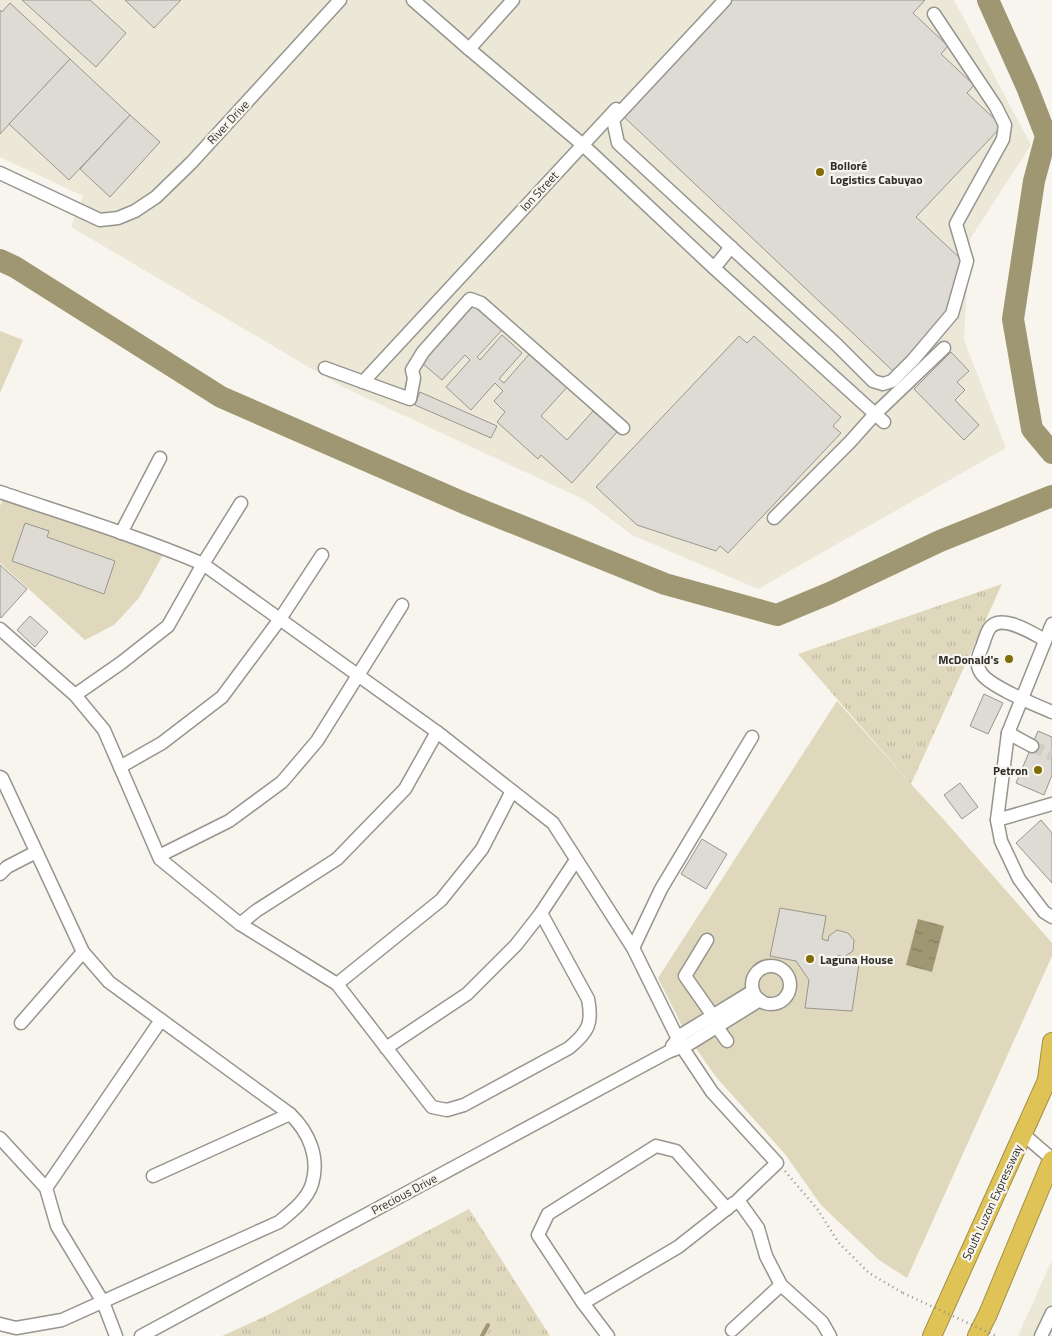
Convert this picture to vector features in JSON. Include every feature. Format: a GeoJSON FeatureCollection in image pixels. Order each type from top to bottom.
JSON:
{"type":"FeatureCollection","features":[{"type":"Feature","properties":{"kind":"highway","name":"South Luzon Expressway"},"geometry":{"type":"LineString","coordinates":[[932,1336],[1049,1075],[1052,1042]]}},
{"type":"Feature","properties":{"kind":"highway"},"geometry":{"type":"LineString","coordinates":[[977,1336],[1052,1160]]}},
{"type":"Feature","properties":{"kind":"street","name":"River Drive"},"geometry":{"type":"LineString","coordinates":[[0,173],[100,220],[118,218],[135,211],[156,197],[192,162],[340,0]]}},
{"type":"Feature","properties":{"kind":"street"},"geometry":{"type":"LineString","coordinates":[[414,0],[469,49],[583,144],[714,268],[879,418]]}},
{"type":"Feature","properties":{"kind":"street"},"geometry":{"type":"LineString","coordinates":[[469,49],[513,0]]}},
{"type":"Feature","properties":{"kind":"street","name":"Ion Street"},"geometry":{"type":"LineString","coordinates":[[363,382],[715,0]]}},
{"type":"Feature","properties":{"kind":"street"},"geometry":{"type":"LineString","coordinates":[[725,0],[613,120],[618,143],[837,345],[873,381],[883,384],[892,381],[913,360],[952,314],[967,261],[956,224],[1003,139],[1006,125],[934,14]]}},
{"type":"Feature","properties":{"kind":"street"},"geometry":{"type":"LineString","coordinates":[[714,268],[731,247]]}},
{"type":"Feature","properties":{"kind":"street"},"geometry":{"type":"LineString","coordinates":[[325,368],[405,398],[410,398],[414,378],[412,370],[422,352],[470,299],[481,303],[623,428]]}},
{"type":"Feature","properties":{"kind":"street"},"geometry":{"type":"LineString","coordinates":[[774,518],[850,442],[879,418],[944,348]]}},
{"type":"Feature","properties":{"kind":"street"},"geometry":{"type":"LineString","coordinates":[[121,532],[160,458]]}},
{"type":"Feature","properties":{"kind":"street"},"geometry":{"type":"LineString","coordinates":[[0,492],[121,532],[204,564],[437,732],[552,823],[633,948],[680,1043],[712,1092],[777,1163],[738,1200],[678,1247],[583,1303]]}},
{"type":"Feature","properties":{"kind":"street"},"geometry":{"type":"LineString","coordinates":[[74,695],[121,663],[168,626],[241,503]]}},
{"type":"Feature","properties":{"kind":"street"},"geometry":{"type":"LineString","coordinates":[[120,767],[162,743],[222,697],[280,619],[322,555]]}},
{"type":"Feature","properties":{"kind":"street"},"geometry":{"type":"LineString","coordinates":[[159,856],[230,821],[282,782],[317,742],[402,606]]}},
{"type":"Feature","properties":{"kind":"street"},"geometry":{"type":"LineString","coordinates":[[1045,640],[1009,622],[997,623],[990,628],[977,660],[980,672],[988,681],[1052,712]]}},
{"type":"Feature","properties":{"kind":"street"},"geometry":{"type":"LineString","coordinates":[[1052,624],[1008,733],[997,820],[1001,841],[1018,879],[1044,912],[1052,917]]}},
{"type":"Feature","properties":{"kind":"street"},"geometry":{"type":"LineString","coordinates":[[0,629],[74,695],[104,730],[160,859],[240,924],[337,984],[432,1107],[447,1110],[464,1105],[569,1048],[581,1038],[589,1025],[591,1012],[588,999],[541,913]]}},
{"type":"Feature","properties":{"kind":"street"},"geometry":{"type":"LineString","coordinates":[[240,924],[256,911],[337,859],[405,789],[437,732]]}},
{"type":"Feature","properties":{"kind":"street"},"geometry":{"type":"LineString","coordinates":[[1008,733],[1032,746]]}},
{"type":"Feature","properties":{"kind":"street"},"geometry":{"type":"LineString","coordinates":[[633,948],[661,889],[752,737]]}},
{"type":"Feature","properties":{"kind":"street"},"geometry":{"type":"LineString","coordinates":[[0,776],[83,952],[109,982],[290,1114],[299,1122],[314,1152],[312,1185],[303,1199],[279,1222],[62,1320],[16,1328],[0,1324]]}},
{"type":"Feature","properties":{"kind":"street"},"geometry":{"type":"LineString","coordinates":[[337,984],[441,900],[482,849],[512,791]]}},
{"type":"Feature","properties":{"kind":"street"},"geometry":{"type":"LineString","coordinates":[[997,820],[1052,804]]}},
{"type":"Feature","properties":{"kind":"street"},"geometry":{"type":"LineString","coordinates":[[0,874],[7,867],[36,852]]}},
{"type":"Feature","properties":{"kind":"street"},"geometry":{"type":"LineString","coordinates":[[386,1048],[466,994],[516,945],[541,913],[576,860]]}},
{"type":"Feature","properties":{"kind":"street"},"geometry":{"type":"LineString","coordinates":[[707,940],[685,976],[727,1041]]}},
{"type":"Feature","properties":{"kind":"street"},"geometry":{"type":"LineString","coordinates":[[21,1023],[83,952]]}},
{"type":"Feature","properties":{"kind":"street","name":"Precious Drive"},"geometry":{"type":"LineString","coordinates":[[141,1336],[668,1052],[680,1043],[681,1035],[715,1021],[757,996]]}},
{"type":"Feature","properties":{"kind":"street"},"geometry":{"type":"LineString","coordinates":[[46,1188],[161,1020]]}},
{"type":"Feature","properties":{"kind":"street"},"geometry":{"type":"LineString","coordinates":[[153,1176],[290,1114]]}},
{"type":"Feature","properties":{"kind":"street"},"geometry":{"type":"LineString","coordinates":[[1023,1134],[1052,1160]]}},
{"type":"Feature","properties":{"kind":"street"},"geometry":{"type":"LineString","coordinates":[[0,1138],[46,1188],[57,1226],[103,1302],[116,1336]]}},
{"type":"Feature","properties":{"kind":"street"},"geometry":{"type":"LineString","coordinates":[[608,1336],[583,1303],[538,1235],[548,1214],[656,1146],[676,1151],[727,1208]]}},
{"type":"Feature","properties":{"kind":"street"},"geometry":{"type":"LineString","coordinates":[[738,1200],[758,1228],[766,1256],[782,1285],[822,1322],[830,1336]]}},
{"type":"Feature","properties":{"kind":"street"},"geometry":{"type":"LineString","coordinates":[[732,1330],[782,1285]]}},
{"type":"Feature","properties":{"kind":"street"},"geometry":{"type":"LineString","coordinates":[[1042,1336],[1052,1312]]}},
{"type":"Feature","properties":{"kind":"path"},"geometry":{"type":"LineString","coordinates":[[777,1163],[818,1210],[838,1242],[869,1273],[903,1293],[996,1336]]}},
{"type":"Feature","properties":{"kind":"shaded area"},"geometry":{"type":"Polygon","coordinates":[[[0,0],[954,0],[1031,145],[970,239],[964,340],[1006,448],[758,589],[634,536],[585,500],[341,386],[71,227],[83,196],[0,157],[0,0]]]}},
{"type":"Feature","properties":{"kind":"shaded area"},"geometry":{"type":"Polygon","coordinates":[[[1052,1260],[1052,1336],[1018,1336],[1052,1260]]]}},
{"type":"Feature","properties":{"kind":"green space"},"geometry":{"type":"Polygon","coordinates":[[[0,331],[23,340],[0,393],[0,331]]]}},
{"type":"Feature","properties":{"kind":"green space"},"geometry":{"type":"Polygon","coordinates":[[[4,497],[164,553],[139,598],[114,625],[85,640],[0,563],[0,506],[4,497]]]}},
{"type":"Feature","properties":{"kind":"green space"},"geometry":{"type":"Polygon","coordinates":[[[1002,584],[911,784],[798,654],[1002,584]]]}},
{"type":"Feature","properties":{"kind":"green space"},"geometry":{"type":"Polygon","coordinates":[[[837,701],[1052,943],[1052,956],[907,1278],[879,1260],[821,1205],[785,1154],[716,1077],[695,1047],[746,988],[684,1030],[658,978],[837,701]]]}},
{"type":"Feature","properties":{"kind":"green space"},"geometry":{"type":"Polygon","coordinates":[[[469,1209],[550,1336],[222,1336],[268,1315],[469,1209]]]}},
{"type":"Feature","properties":{"kind":"water"},"geometry":{"type":"Polygon","coordinates":[[[918,919],[944,926],[932,972],[906,965],[918,919]]]}},
{"type":"Feature","properties":{"kind":"building"},"geometry":{"type":"Polygon","coordinates":[[[22,0],[90,0],[126,33],[96,67],[22,0]]]}},
{"type":"Feature","properties":{"kind":"building"},"geometry":{"type":"Polygon","coordinates":[[[125,0],[181,0],[154,28],[125,0]]]}},
{"type":"Feature","properties":{"kind":"building","name":"Bolloré Logistics Cabuyao"},"geometry":{"type":"Polygon","coordinates":[[[732,0],[925,0],[913,13],[948,46],[941,54],[974,85],[967,93],[1002,126],[916,217],[962,260],[945,318],[894,372],[623,116],[732,0]]]}},
{"type":"Feature","properties":{"kind":"building"},"geometry":{"type":"Polygon","coordinates":[[[10,3],[70,59],[0,134],[0,10],[2,12],[10,3]]]}},
{"type":"Feature","properties":{"kind":"building"},"geometry":{"type":"Polygon","coordinates":[[[70,59],[130,115],[69,180],[9,124],[70,59]]]}},
{"type":"Feature","properties":{"kind":"building"},"geometry":{"type":"Polygon","coordinates":[[[130,115],[160,142],[110,197],[80,169],[130,115]]]}},
{"type":"Feature","properties":{"kind":"building"},"geometry":{"type":"Polygon","coordinates":[[[474,305],[502,330],[477,357],[480,360],[502,335],[522,353],[499,379],[504,383],[532,351],[569,385],[541,416],[567,440],[593,411],[617,432],[572,483],[541,455],[538,459],[497,422],[505,412],[494,401],[503,391],[495,383],[471,410],[446,387],[470,360],[465,355],[442,380],[422,363],[474,305]]]}},
{"type":"Feature","properties":{"kind":"building"},"geometry":{"type":"Polygon","coordinates":[[[739,336],[747,343],[754,336],[841,417],[833,426],[841,433],[728,553],[720,546],[716,551],[637,525],[596,487],[739,336]]]}},
{"type":"Feature","properties":{"kind":"building"},"geometry":{"type":"Polygon","coordinates":[[[951,352],[969,371],[957,382],[965,390],[955,400],[979,425],[964,440],[914,389],[951,352]]]}},
{"type":"Feature","properties":{"kind":"building"},"geometry":{"type":"Polygon","coordinates":[[[420,392],[497,426],[491,438],[415,405],[420,392]]]}},
{"type":"Feature","properties":{"kind":"building"},"geometry":{"type":"Polygon","coordinates":[[[25,523],[49,531],[47,537],[115,561],[104,594],[12,561],[25,523]]]}},
{"type":"Feature","properties":{"kind":"building"},"geometry":{"type":"Polygon","coordinates":[[[0,565],[27,589],[1,618],[0,616],[0,565]]]}},
{"type":"Feature","properties":{"kind":"building"},"geometry":{"type":"Polygon","coordinates":[[[30,616],[48,632],[35,647],[17,630],[30,616]]]}},
{"type":"Feature","properties":{"kind":"building"},"geometry":{"type":"Polygon","coordinates":[[[984,694],[1003,703],[988,734],[970,726],[984,694]]]}},
{"type":"Feature","properties":{"kind":"building"},"geometry":{"type":"Polygon","coordinates":[[[1038,731],[1052,737],[1052,775],[1044,795],[1016,783],[1038,731]]]}},
{"type":"Feature","properties":{"kind":"building"},"geometry":{"type":"Polygon","coordinates":[[[960,783],[978,807],[962,819],[944,795],[960,783]]]}},
{"type":"Feature","properties":{"kind":"building"},"geometry":{"type":"Polygon","coordinates":[[[1041,820],[1052,833],[1052,883],[1016,843],[1041,820]]]}},
{"type":"Feature","properties":{"kind":"building"},"geometry":{"type":"Polygon","coordinates":[[[702,839],[727,854],[706,889],[681,874],[702,839]]]}},
{"type":"Feature","properties":{"kind":"building","name":"Laguna House"},"geometry":{"type":"Polygon","coordinates":[[[780,908],[826,916],[822,939],[828,941],[829,936],[837,930],[848,933],[854,940],[853,951],[844,957],[838,955],[836,961],[859,964],[852,1011],[805,1008],[809,980],[796,961],[770,956],[780,908]]]}},
{"type":"Feature","properties":{"kind":"waterway"},"geometry":{"type":"LineString","coordinates":[[988,0],[1027,87],[1046,136],[1034,181],[1013,319],[1032,429],[1052,453]]}},
{"type":"Feature","properties":{"kind":"waterway"},"geometry":{"type":"LineString","coordinates":[[0,260],[15,267],[221,397],[464,503],[665,584],[777,615],[830,593],[940,541],[1052,496]]}},
{"type":"Feature","properties":{"kind":"waterway"},"geometry":{"type":"LineString","coordinates":[[482,1336],[488,1325]]}},
{"type":"Feature","properties":{"kind":"tunnel"},"geometry":{"type":"LineString","coordinates":[[1032,746],[1052,755]]}},
{"type":"Feature","properties":{"kind":"place","name":"Bolloré Logistics Cabuyao"},"geometry":{"type":"Point","coordinates":[820,172]}},
{"type":"Feature","properties":{"kind":"place","name":"McDonald's"},"geometry":{"type":"Point","coordinates":[1009,659]}},
{"type":"Feature","properties":{"kind":"place","name":"Petron"},"geometry":{"type":"Point","coordinates":[1038,770]}},
{"type":"Feature","properties":{"kind":"place","name":"Laguna House"},"geometry":{"type":"Point","coordinates":[810,959]}}]}
